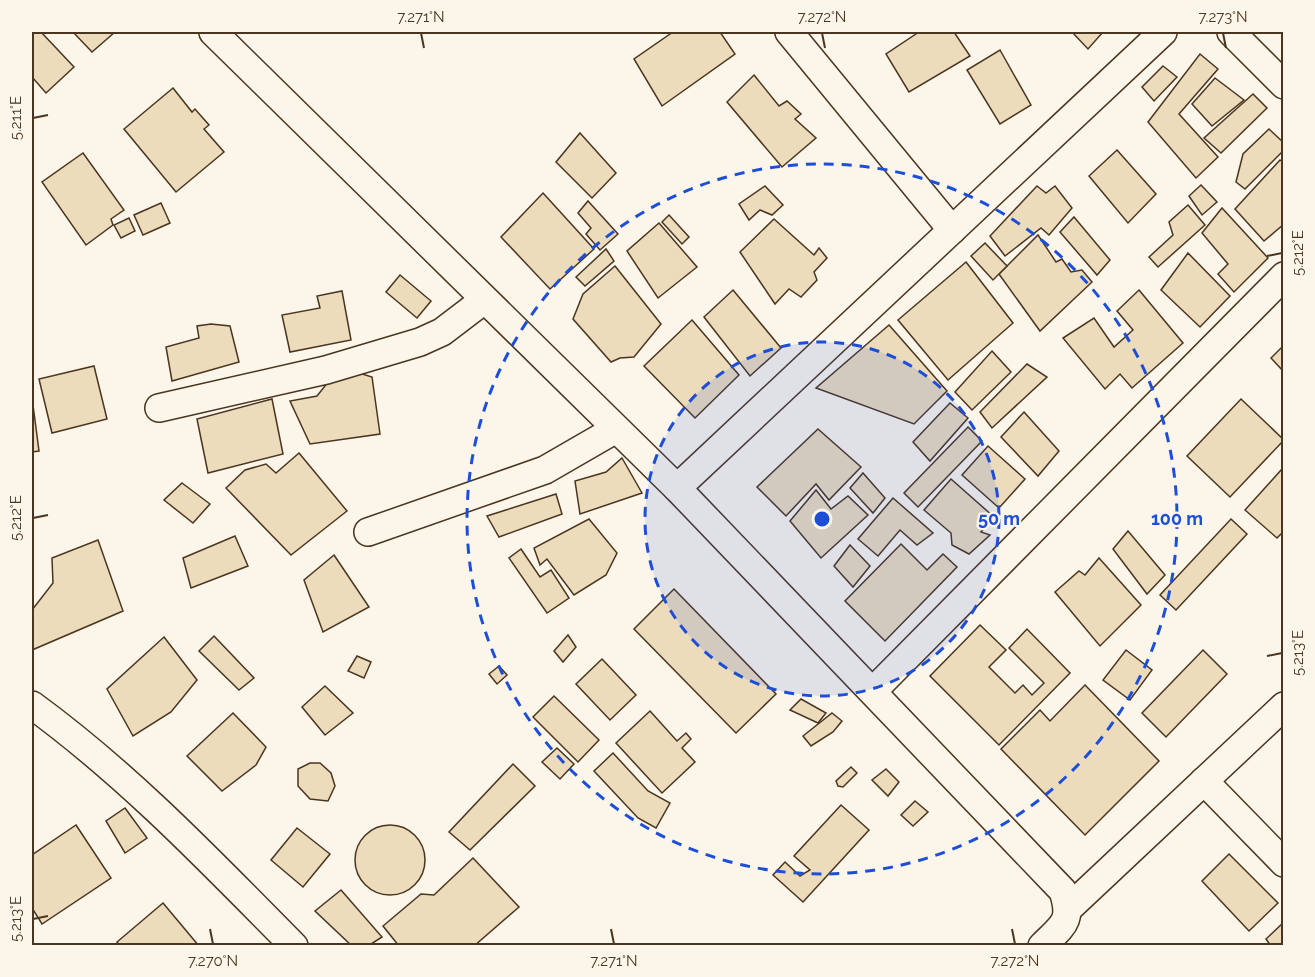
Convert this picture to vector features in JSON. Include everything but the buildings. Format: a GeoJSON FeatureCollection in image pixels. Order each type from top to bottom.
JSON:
{"type":"FeatureCollection","features":[{"type":"Feature","properties":{"kind":"street"},"geometry":{"type":"LineString","coordinates":[[213,32],[677,488],[1063,891],[1069,908],[1067,922],[1042,945]]}},
{"type":"Feature","properties":{"kind":"street"},"geometry":{"type":"LineString","coordinates":[[789,32],[952,230]]}},
{"type":"Feature","properties":{"kind":"street"},"geometry":{"type":"LineString","coordinates":[[677,488],[1163,32]]}},
{"type":"Feature","properties":{"kind":"street"},"geometry":{"type":"LineString","coordinates":[[1231,32],[1284,85]]}},
{"type":"Feature","properties":{"kind":"street"},"geometry":{"type":"LineString","coordinates":[[873,691],[1284,276]]}},
{"type":"Feature","properties":{"kind":"street"},"geometry":{"type":"LineString","coordinates":[[159,408],[326,370],[420,342],[442,332],[484,300]]}},
{"type":"Feature","properties":{"kind":"street"},"geometry":{"type":"LineString","coordinates":[[368,532],[545,470],[616,429]]}},
{"type":"Feature","properties":{"kind":"street"},"geometry":{"type":"LineString","coordinates":[[32,705],[70,733],[150,801],[294,945]]}},
{"type":"Feature","properties":{"kind":"street"},"geometry":{"type":"LineString","coordinates":[[1069,908],[1284,706]]}},
{"type":"Feature","properties":{"kind":"street"},"geometry":{"type":"LineString","coordinates":[[1204,781],[1284,863]]}}]}
